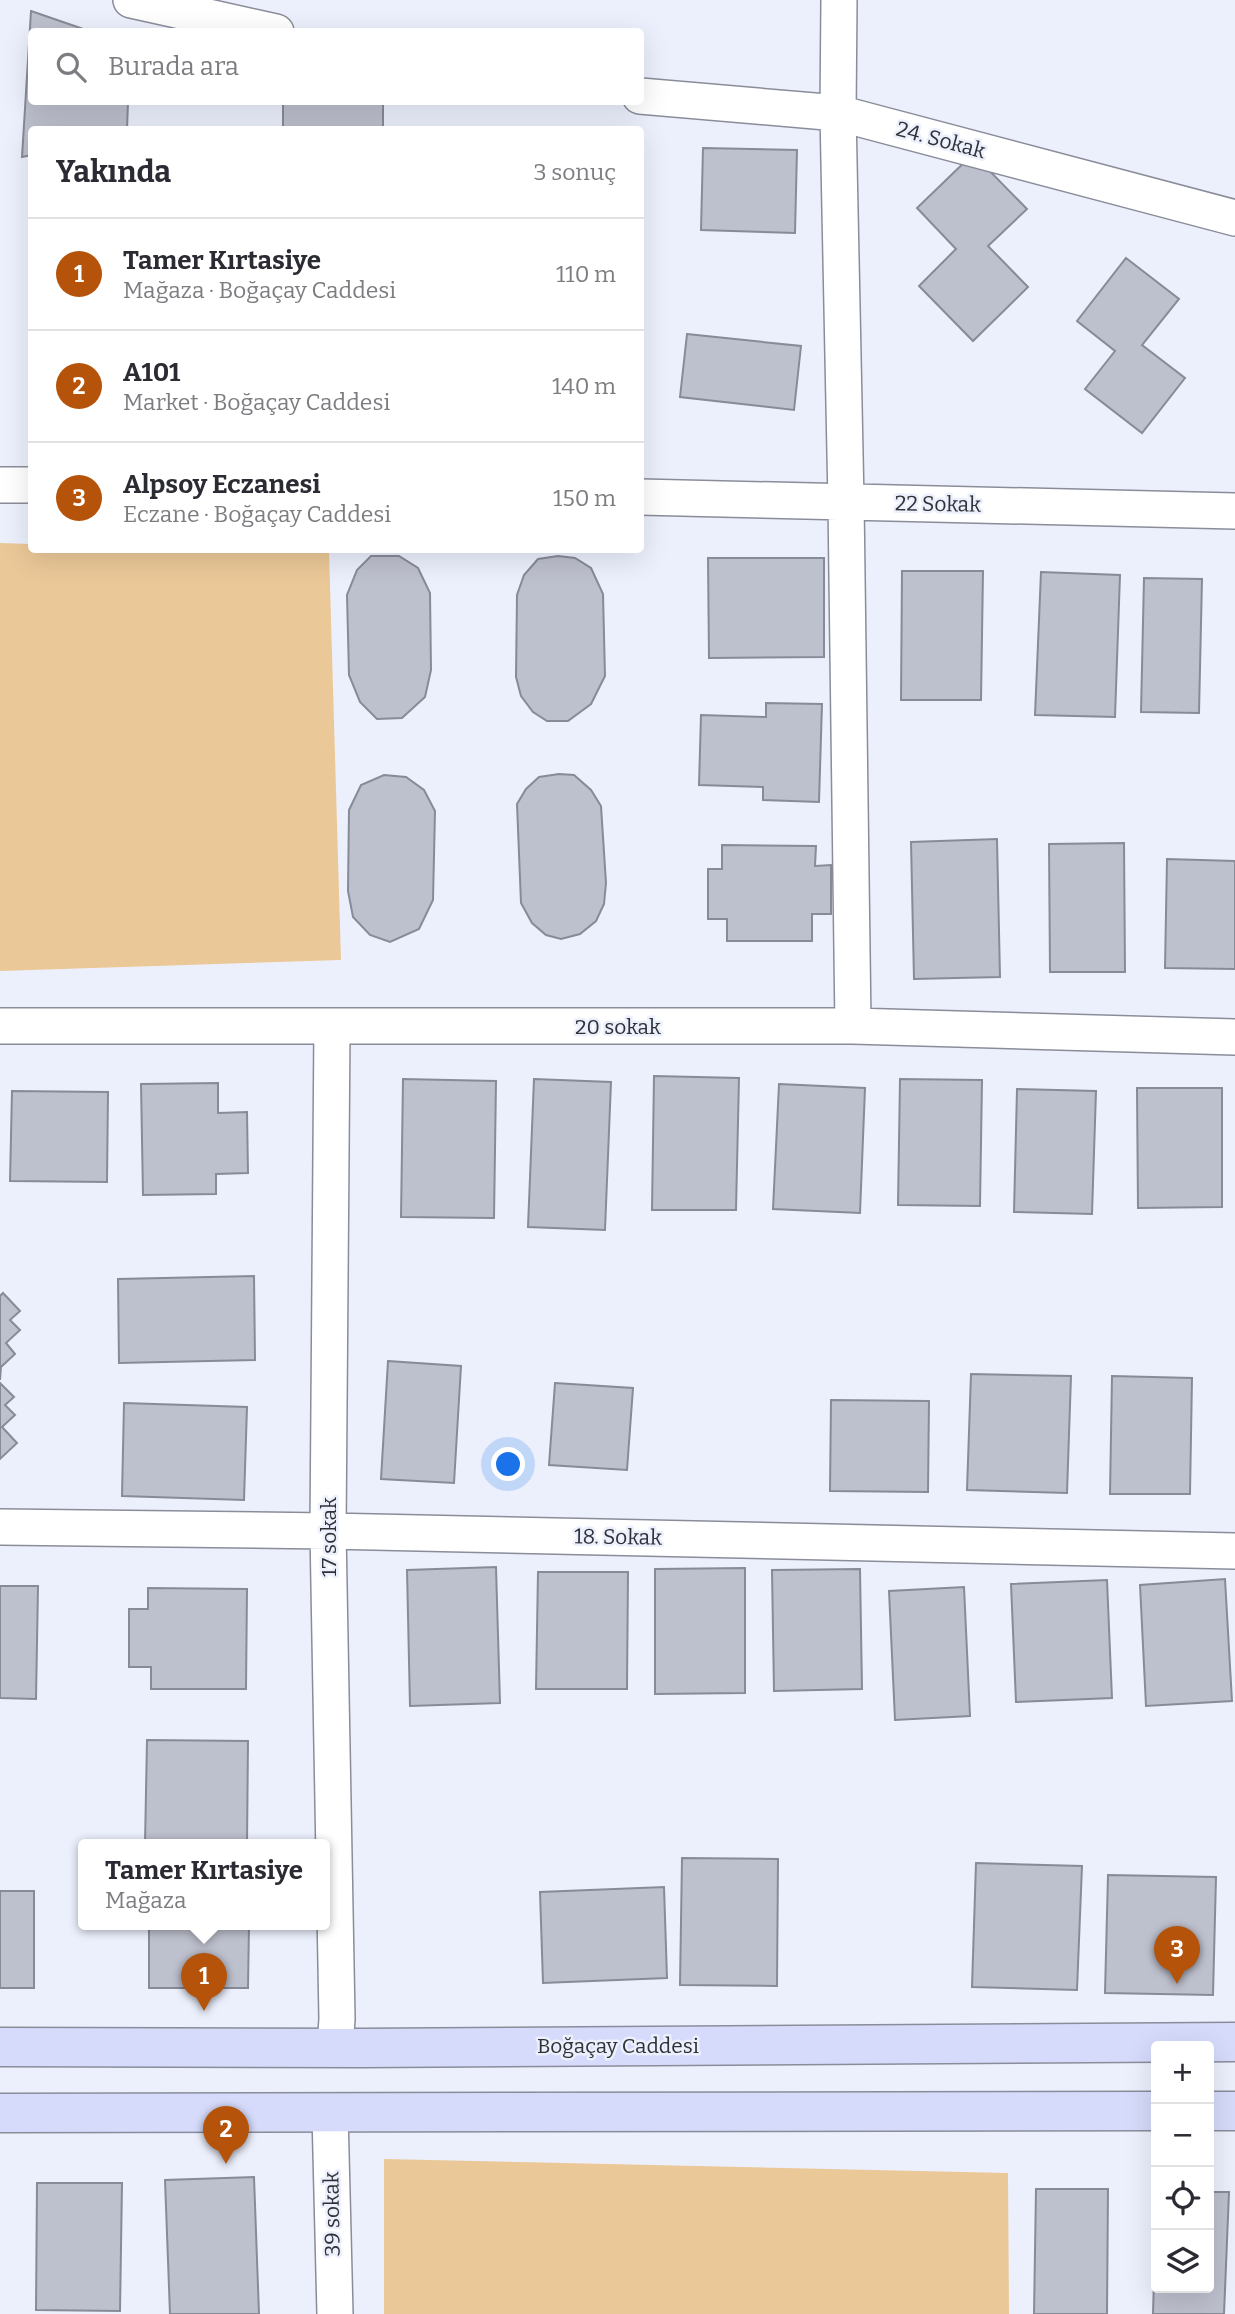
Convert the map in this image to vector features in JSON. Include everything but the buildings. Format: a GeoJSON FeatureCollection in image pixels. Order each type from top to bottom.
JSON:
{"type":"FeatureCollection","features":[{"type":"Feature","properties":{"kind":"main road","name":"Boğaçay Caddesi"},"geometry":{"type":"LineString","coordinates":[[0,2047],[1235,2042]]}},
{"type":"Feature","properties":{"kind":"main road"},"geometry":{"type":"LineString","coordinates":[[0,2113],[1151,2111]]}},
{"type":"Feature","properties":{"kind":"main road"},"geometry":{"type":"LineString","coordinates":[[1214,2111],[1235,2111]]}},
{"type":"Feature","properties":{"kind":"street"},"geometry":{"type":"LineString","coordinates":[[131,0],[258,28]]}},
{"type":"Feature","properties":{"kind":"street"},"geometry":{"type":"LineString","coordinates":[[839,0],[838,113],[853,1026]]}},
{"type":"Feature","properties":{"kind":"street","name":"24. Sokak"},"geometry":{"type":"LineString","coordinates":[[644,96],[838,113],[1235,218]]}},
{"type":"Feature","properties":{"kind":"street"},"geometry":{"type":"LineString","coordinates":[[0,485],[28,485]]}},
{"type":"Feature","properties":{"kind":"street","name":"22 Sokak"},"geometry":{"type":"LineString","coordinates":[[644,498],[1235,511]]}},
{"type":"Feature","properties":{"kind":"street","name":"20 sokak"},"geometry":{"type":"LineString","coordinates":[[0,1026],[853,1026],[1235,1037]]}},
{"type":"Feature","properties":{"kind":"street","name":"17 sokak"},"geometry":{"type":"LineString","coordinates":[[332,1027],[328,1531],[335,2047]]}},
{"type":"Feature","properties":{"kind":"street","name":"18. Sokak"},"geometry":{"type":"LineString","coordinates":[[0,1527],[328,1531],[1235,1551]]}},
{"type":"Feature","properties":{"kind":"street","name":"39 sokak"},"geometry":{"type":"LineString","coordinates":[[330,2113],[335,2314]]}},
{"type":"Feature","properties":{"kind":"shaded area"},"geometry":{"type":"Polygon","coordinates":[[[0,543],[28,544],[28,553],[329,553],[341,960],[0,971],[0,543]]]}},
{"type":"Feature","properties":{"kind":"shaded area"},"geometry":{"type":"Polygon","coordinates":[[[384,2159],[1008,2173],[1009,2314],[384,2314],[384,2159]]]}},
{"type":"Feature","properties":{"kind":"place","name":"Alpsoy Eczanesi"},"geometry":{"type":"Point","coordinates":[1177,1984]}},
{"type":"Feature","properties":{"kind":"place","name":"Tamer Kırtasiye"},"geometry":{"type":"Point","coordinates":[204,2011]}},
{"type":"Feature","properties":{"kind":"place","name":"A101"},"geometry":{"type":"Point","coordinates":[226,2164]}}]}
